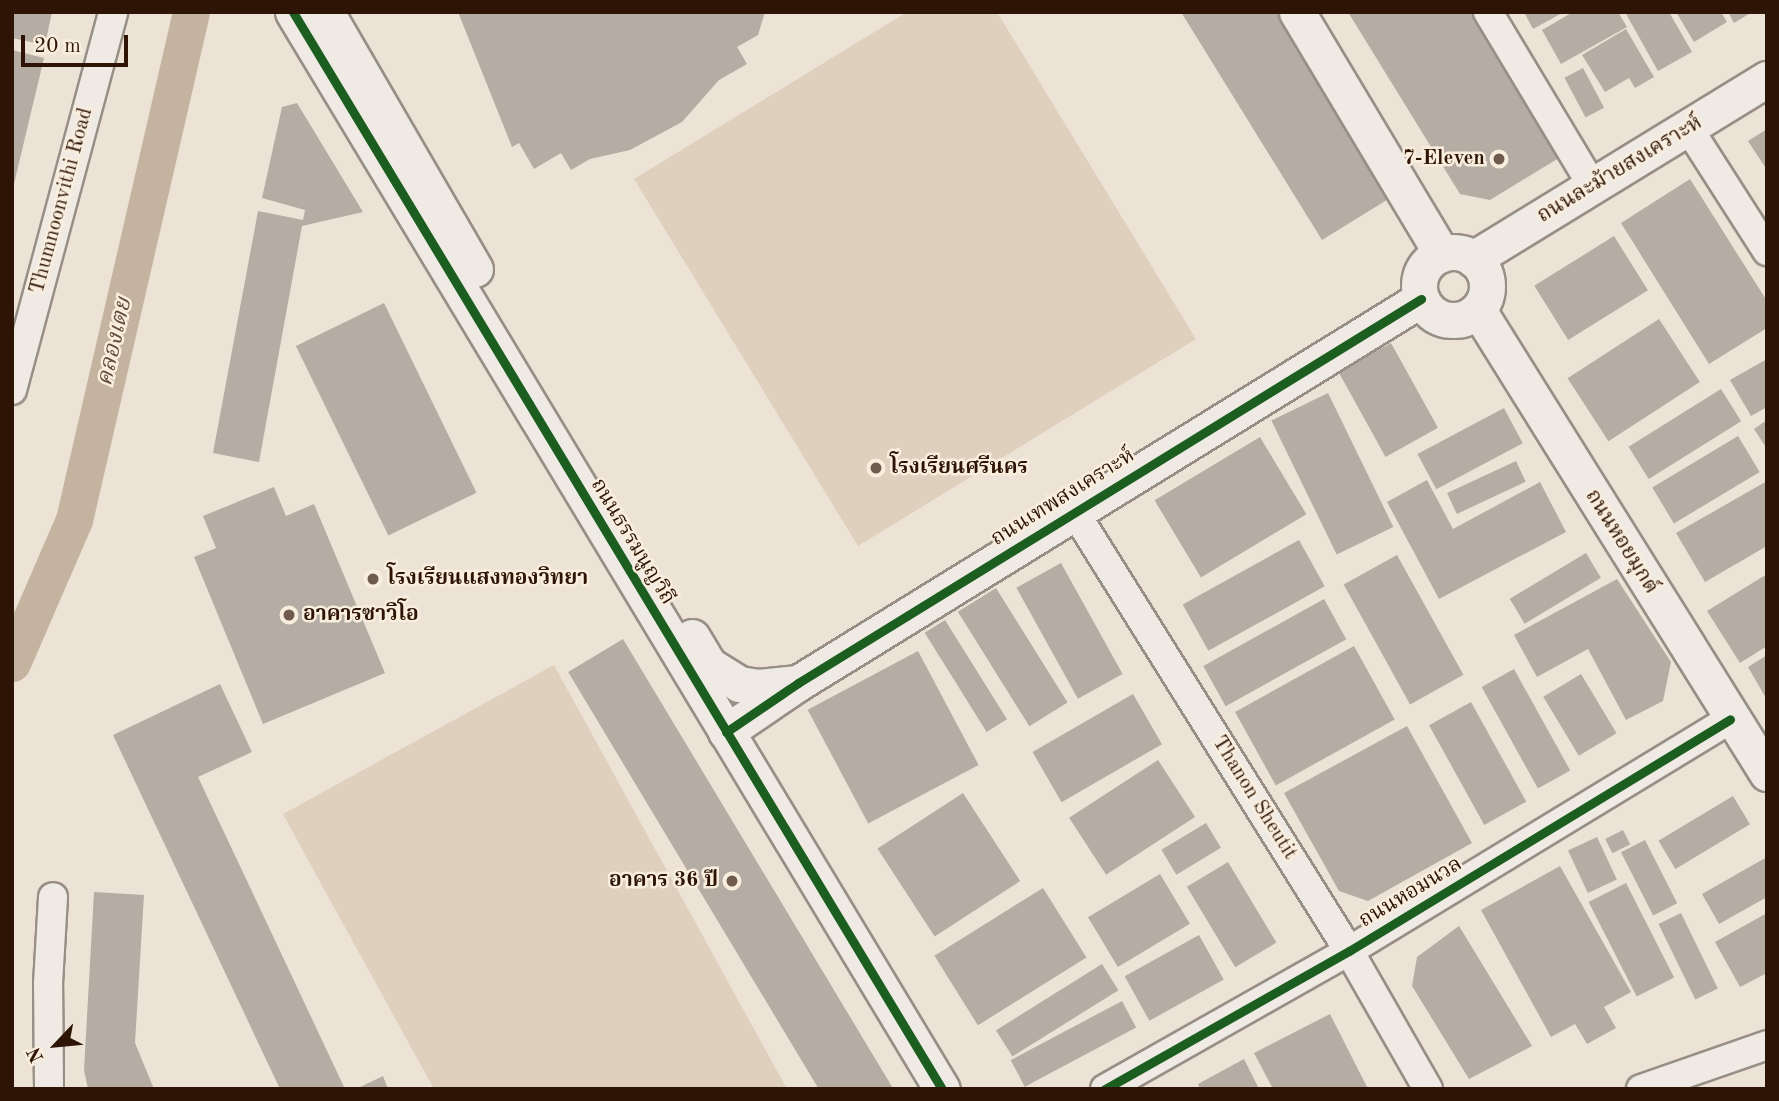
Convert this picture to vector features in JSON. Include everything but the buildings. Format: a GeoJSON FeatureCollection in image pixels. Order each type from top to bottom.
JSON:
{"type":"FeatureCollection","features":[{"type":"Feature","properties":{"kind":"street","name":"Thumnoonvithi Road"},"geometry":{"type":"LineString","coordinates":[[12,390],[113,12]]}},
{"type":"Feature","properties":{"kind":"street","name":"ถนนธรรมนูญวิถี"},"geometry":{"type":"LineString","coordinates":[[293,12],[942,1089]]}},
{"type":"Feature","properties":{"kind":"street","name":"ถนนธรรมนูญวิถี"},"geometry":{"type":"LineString","coordinates":[[326,12],[709,665],[739,684],[759,687],[798,683]]}},
{"type":"Feature","properties":{"kind":"street"},"geometry":{"type":"LineString","coordinates":[[1297,12],[1458,257],[1486,278],[1487,289],[1478,310],[1469,317],[1446,320],[1427,308],[1421,299],[1420,277],[1433,259],[1458,257]]}},
{"type":"Feature","properties":{"kind":"street"},"geometry":{"type":"LineString","coordinates":[[1488,12],[1593,187]]}},
{"type":"Feature","properties":{"kind":"street","name":"ถนนละม้ายสงเคราะห์"},"geometry":{"type":"LineString","coordinates":[[1458,257],[1593,187],[1767,79]]}},
{"type":"Feature","properties":{"kind":"street"},"geometry":{"type":"LineString","coordinates":[[1689,129],[1767,251]]}},
{"type":"Feature","properties":{"kind":"street","name":"ถนนเทพสงเคราะห์"},"geometry":{"type":"LineString","coordinates":[[726,732],[798,683],[1074,511],[1421,299]]}},
{"type":"Feature","properties":{"kind":"street","name":"ถนนหอยมุกต์"},"geometry":{"type":"LineString","coordinates":[[1478,310],[1730,719],[1767,773]]}},
{"type":"Feature","properties":{"kind":"street","name":"Thanon Sheutit"},"geometry":{"type":"LineString","coordinates":[[1074,511],[1349,951],[1428,1089]]}},
{"type":"Feature","properties":{"kind":"street","name":"ถนนหอมนวล"},"geometry":{"type":"LineString","coordinates":[[1105,1089],[1349,951],[1730,719]]}},
{"type":"Feature","properties":{"kind":"street"},"geometry":{"type":"LineString","coordinates":[[49,1089],[53,897]]}},
{"type":"Feature","properties":{"kind":"street"},"geometry":{"type":"LineString","coordinates":[[1641,1089],[1767,1045]]}},
{"type":"Feature","properties":{"kind":"shaded area"},"geometry":{"type":"Polygon","coordinates":[[[907,12],[997,12],[1196,339],[858,546],[634,179],[907,12]]]}},
{"type":"Feature","properties":{"kind":"shaded area"},"geometry":{"type":"Polygon","coordinates":[[[554,665],[787,1089],[434,1089],[325,891],[283,814],[554,665]]]}},
{"type":"Feature","properties":{"kind":"waterway","name":"คลองเตย"},"geometry":{"type":"LineString","coordinates":[[12,663],[74,520],[191,12]]}},
{"type":"Feature","properties":{"kind":"cycle path"},"geometry":{"type":"LineString","coordinates":[[293,12],[942,1089]]}},
{"type":"Feature","properties":{"kind":"cycle path"},"geometry":{"type":"LineString","coordinates":[[726,732],[798,683],[1421,299]]}},
{"type":"Feature","properties":{"kind":"cycle path"},"geometry":{"type":"LineString","coordinates":[[1105,1089],[1349,951],[1730,719]]}},
{"type":"Feature","properties":{"kind":"place","name":"7-Eleven"},"geometry":{"type":"Point","coordinates":[1499,159]}},
{"type":"Feature","properties":{"kind":"place","name":"โรงเรียนศรีนคร"},"geometry":{"type":"Point","coordinates":[876,468]}},
{"type":"Feature","properties":{"kind":"place","name":"โรงเรียนแสงทองวิทยา"},"geometry":{"type":"Point","coordinates":[373,579]}},
{"type":"Feature","properties":{"kind":"place","name":"อาคารซาวิโอ"},"geometry":{"type":"Point","coordinates":[289,615]}},
{"type":"Feature","properties":{"kind":"place","name":"อาคาร 36 ปี"},"geometry":{"type":"Point","coordinates":[732,881]}}]}
